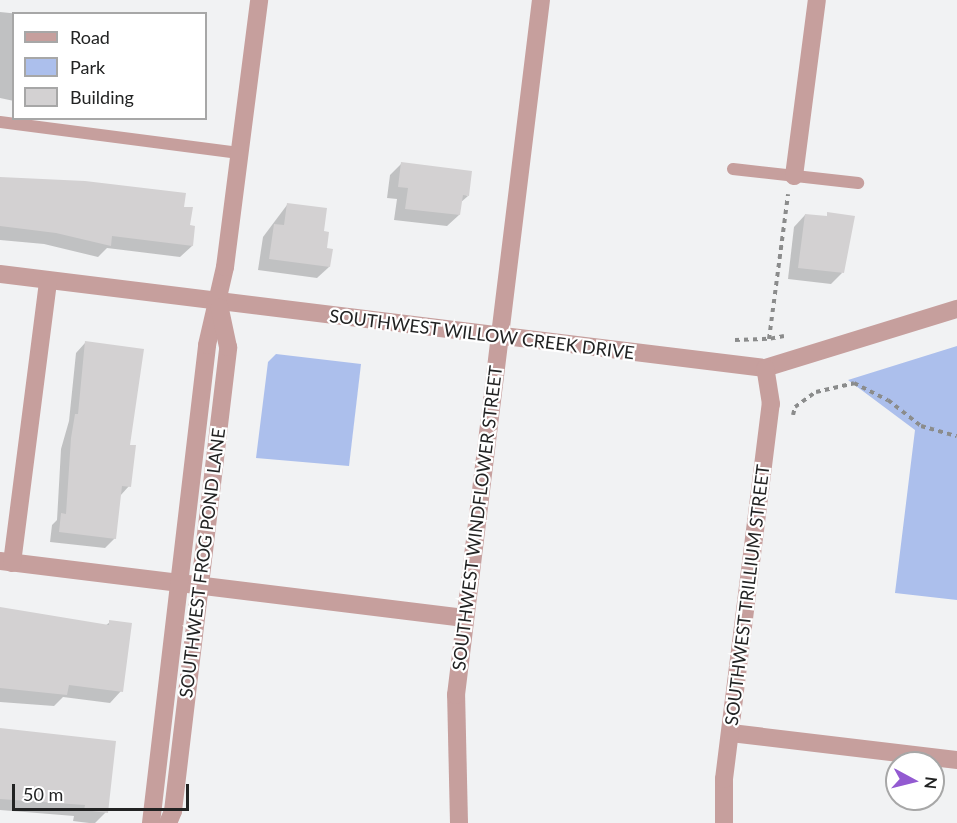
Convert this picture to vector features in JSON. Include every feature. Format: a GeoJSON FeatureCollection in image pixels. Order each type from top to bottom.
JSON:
{"type":"FeatureCollection","features":[{"type":"Feature","properties":{"kind":"street","name":"SOUTHWEST FROG POND LANE"},"geometry":{"type":"LineString","coordinates":[[152,823],[177,584],[207,345],[219,303],[259,0]]}},
{"type":"Feature","properties":{"kind":"street","name":"SOUTHWEST WINDFLOWER STREET"},"geometry":{"type":"LineString","coordinates":[[459,823],[461,784],[454,720],[541,0]]}},
{"type":"Feature","properties":{"kind":"street"},"geometry":{"type":"LineString","coordinates":[[792,175],[817,0]]}},
{"type":"Feature","properties":{"kind":"street","name":"SOUTHWEST WILLOW CREEK DRIVE"},"geometry":{"type":"LineString","coordinates":[[0,274],[219,303],[765,368],[792,363],[957,309]]}},
{"type":"Feature","properties":{"kind":"street"},"geometry":{"type":"LineString","coordinates":[[48,281],[6,562],[465,618]]}},
{"type":"Feature","properties":{"kind":"street","name":"SOUTHWEST FROG POND LANE"},"geometry":{"type":"LineString","coordinates":[[168,823],[173,811],[228,347],[219,303]]}},
{"type":"Feature","properties":{"kind":"street","name":"SOUTHWEST TRILLIUM STREET"},"geometry":{"type":"LineString","coordinates":[[724,823],[730,733],[771,404],[765,368]]}},
{"type":"Feature","properties":{"kind":"street"},"geometry":{"type":"LineString","coordinates":[[730,733],[957,760]]}},
{"type":"Feature","properties":{"kind":"lane"},"geometry":{"type":"LineString","coordinates":[[0,122],[239,153]]}},
{"type":"Feature","properties":{"kind":"lane"},"geometry":{"type":"LineString","coordinates":[[733,169],[858,183]]}},
{"type":"Feature","properties":{"kind":"path"},"geometry":{"type":"LineString","coordinates":[[769,339],[792,175]]}},
{"type":"Feature","properties":{"kind":"path"},"geometry":{"type":"LineString","coordinates":[[735,340],[784,336]]}},
{"type":"Feature","properties":{"kind":"path"},"geometry":{"type":"LineString","coordinates":[[793,415],[795,407],[816,392],[854,383],[888,400],[921,426],[957,436]]}},
{"type":"Feature","properties":{"kind":"green space"},"geometry":{"type":"Polygon","coordinates":[[[957,346],[957,600],[895,593],[915,430],[848,380],[957,346]]]}},
{"type":"Feature","properties":{"kind":"green space"},"geometry":{"type":"Polygon","coordinates":[[[276,354],[361,364],[349,466],[256,458],[268,362],[276,354]]]}},
{"type":"Feature","properties":{"kind":"building"},"geometry":{"type":"Polygon","coordinates":[[[401,162],[472,171],[469,196],[463,195],[460,215],[405,209],[408,188],[398,187],[401,162]]]}},
{"type":"Feature","properties":{"kind":"building"},"geometry":{"type":"Polygon","coordinates":[[[0,177],[85,181],[186,193],[184,207],[193,207],[190,225],[195,226],[193,246],[112,236],[111,246],[56,233],[0,226],[0,177]]]}},
{"type":"Feature","properties":{"kind":"building"},"geometry":{"type":"Polygon","coordinates":[[[287,203],[327,208],[324,231],[329,232],[327,248],[333,249],[330,267],[269,259],[274,224],[284,225],[287,203]]]}},
{"type":"Feature","properties":{"kind":"building"},"geometry":{"type":"Polygon","coordinates":[[[827,212],[855,216],[844,273],[798,268],[805,214],[827,216],[827,212]]]}},
{"type":"Feature","properties":{"kind":"building"},"geometry":{"type":"Polygon","coordinates":[[[85,341],[144,349],[130,445],[136,445],[131,487],[122,486],[116,539],[59,532],[61,513],[66,514],[71,438],[75,414],[78,414],[85,341]]]}},
{"type":"Feature","properties":{"kind":"building"},"geometry":{"type":"Polygon","coordinates":[[[0,607],[109,625],[109,620],[132,623],[123,692],[69,685],[67,695],[0,688],[0,607]]]}},
{"type":"Feature","properties":{"kind":"building"},"geometry":{"type":"Polygon","coordinates":[[[0,728],[116,741],[108,813],[84,810],[85,805],[0,799],[0,728]]]}}]}
